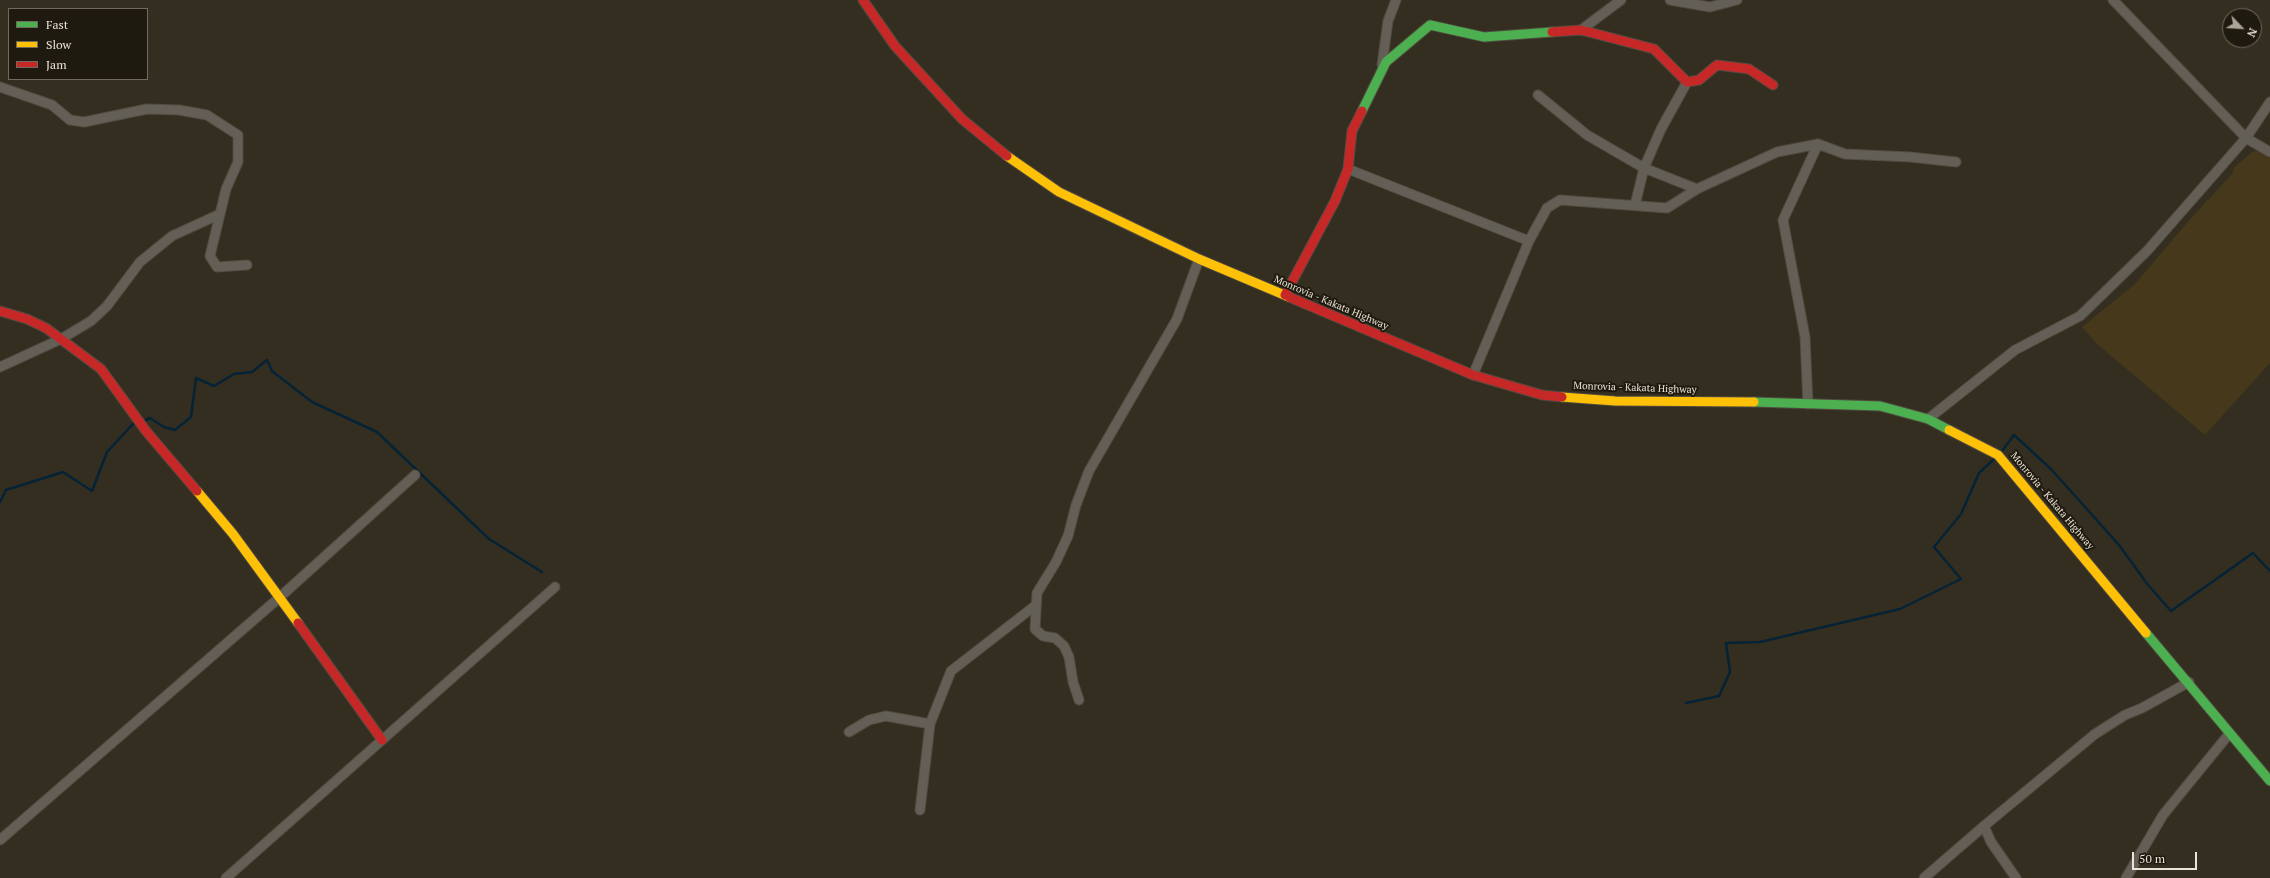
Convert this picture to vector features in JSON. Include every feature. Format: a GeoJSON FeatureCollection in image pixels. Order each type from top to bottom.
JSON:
{"type":"FeatureCollection","features":[{"type":"Feature","properties":{"kind":"main road","name":"Monrovia - Kakata Highway"},"geometry":{"type":"LineString","coordinates":[[862,0],[895,46],[962,119],[1008,157],[1059,192],[1199,258],[1473,376],[1542,395],[1615,401],[1880,406],[1928,419],[1998,455],[2189,682],[2229,734],[2270,781]]}},
{"type":"Feature","properties":{"kind":"main road"},"geometry":{"type":"LineString","coordinates":[[1285,295],[1335,201],[1348,169],[1352,131],[1386,62],[1430,25],[1484,37],[1581,30],[1654,49],[1687,82],[1699,80],[1717,65],[1749,69],[1772,85]]}},
{"type":"Feature","properties":{"kind":"main road"},"geometry":{"type":"LineString","coordinates":[[0,311],[27,319],[61,339],[77,353],[101,369],[146,431],[233,534],[382,740]]}},
{"type":"Feature","properties":{"kind":"street"},"geometry":{"type":"LineString","coordinates":[[1382,65],[1388,20],[1396,0]]}},
{"type":"Feature","properties":{"kind":"street"},"geometry":{"type":"LineString","coordinates":[[1581,30],[1621,0]]}},
{"type":"Feature","properties":{"kind":"street"},"geometry":{"type":"LineString","coordinates":[[1670,0],[1710,6],[1737,0]]}},
{"type":"Feature","properties":{"kind":"street"},"geometry":{"type":"LineString","coordinates":[[2113,0],[2246,138],[2270,152]]}},
{"type":"Feature","properties":{"kind":"street"},"geometry":{"type":"LineString","coordinates":[[1635,205],[1644,168],[1660,129],[1687,82]]}},
{"type":"Feature","properties":{"kind":"street"},"geometry":{"type":"LineString","coordinates":[[0,87],[52,105],[70,120],[84,122],[147,109],[179,110],[207,115],[238,135],[238,162],[226,189],[210,256],[217,267],[247,265]]}},
{"type":"Feature","properties":{"kind":"street"},"geometry":{"type":"LineString","coordinates":[[1538,95],[1587,135],[1644,168],[1697,189]]}},
{"type":"Feature","properties":{"kind":"street"},"geometry":{"type":"LineString","coordinates":[[1928,419],[2015,350],[2080,316],[2147,251],[2246,138],[2270,102]]}},
{"type":"Feature","properties":{"kind":"street"},"geometry":{"type":"LineString","coordinates":[[1808,404],[1805,337],[1783,220],[1818,144]]}},
{"type":"Feature","properties":{"kind":"street"},"geometry":{"type":"LineString","coordinates":[[1473,376],[1529,241],[1547,208],[1560,200],[1667,208],[1697,189],[1777,152],[1818,144],[1845,154],[1910,157],[1956,162]]}},
{"type":"Feature","properties":{"kind":"street"},"geometry":{"type":"LineString","coordinates":[[1348,169],[1529,241]]}},
{"type":"Feature","properties":{"kind":"street"},"geometry":{"type":"LineString","coordinates":[[0,367],[61,339],[91,321],[107,306],[140,262],[166,241],[220,214]]}},
{"type":"Feature","properties":{"kind":"street"},"geometry":{"type":"LineString","coordinates":[[1079,700],[1073,682],[1069,657],[1064,646],[1055,638],[1043,636],[1035,628],[1037,593],[1056,562],[1068,536],[1076,505],[1089,470],[1177,319],[1199,258]]}},
{"type":"Feature","properties":{"kind":"street"},"geometry":{"type":"LineString","coordinates":[[0,840],[280,597],[415,475]]}},
{"type":"Feature","properties":{"kind":"street"},"geometry":{"type":"LineString","coordinates":[[226,878],[554,586]]}},
{"type":"Feature","properties":{"kind":"street"},"geometry":{"type":"LineString","coordinates":[[920,810],[930,724],[951,671],[1036,605]]}},
{"type":"Feature","properties":{"kind":"street"},"geometry":{"type":"LineString","coordinates":[[1924,878],[2095,734],[2125,715],[2142,708],[2189,682]]}},
{"type":"Feature","properties":{"kind":"street"},"geometry":{"type":"LineString","coordinates":[[849,732],[869,720],[886,716],[930,724]]}},
{"type":"Feature","properties":{"kind":"street"},"geometry":{"type":"LineString","coordinates":[[2126,878],[2164,815],[2229,734]]}},
{"type":"Feature","properties":{"kind":"street"},"geometry":{"type":"LineString","coordinates":[[1984,826],[1991,842],[2016,878]]}},
{"type":"Feature","properties":{"kind":"shaded area"},"geometry":{"type":"Polygon","coordinates":[[[2262,150],[2270,158],[2270,363],[2205,435],[2097,344],[2082,327],[2135,284],[2191,218],[2233,173],[2234,167],[2252,152],[2262,150]]]}},
{"type":"Feature","properties":{"kind":"waterway"},"geometry":{"type":"LineString","coordinates":[[143,421],[150,418],[164,427],[175,430],[191,417],[196,378],[214,386],[234,374],[252,372],[267,360],[272,371],[312,402],[377,432],[489,539],[542,572]]}},
{"type":"Feature","properties":{"kind":"waterway"},"geometry":{"type":"LineString","coordinates":[[0,502],[6,490],[63,472],[92,491],[107,452],[133,424],[136,423]]}},
{"type":"Feature","properties":{"kind":"waterway"},"geometry":{"type":"LineString","coordinates":[[2002,451],[2014,435],[2051,469],[2119,545],[2148,585],[2171,611],[2253,553],[2270,571]]}},
{"type":"Feature","properties":{"kind":"waterway"},"geometry":{"type":"LineString","coordinates":[[1686,703],[1719,696],[1730,672],[1726,643],[1760,642],[1900,609],[1961,579],[1934,547],[1961,514],[1979,473],[1994,459]]}},
{"type":"Feature","properties":{"kind":"traffic: fast"},"geometry":{"type":"LineString","coordinates":[[1362,111],[1386,62],[1430,25],[1484,37],[1552,32]]}},
{"type":"Feature","properties":{"kind":"traffic: fast"},"geometry":{"type":"LineString","coordinates":[[1754,402],[1880,406],[1928,419],[1949,430]]}},
{"type":"Feature","properties":{"kind":"traffic: fast"},"geometry":{"type":"LineString","coordinates":[[2146,633],[2270,781]]}},
{"type":"Feature","properties":{"kind":"traffic: slow"},"geometry":{"type":"LineString","coordinates":[[1007,156],[1059,192],[1199,259],[1289,297]]}},
{"type":"Feature","properties":{"kind":"traffic: slow"},"geometry":{"type":"LineString","coordinates":[[1562,397],[1615,401],[1754,402]]}},
{"type":"Feature","properties":{"kind":"traffic: slow"},"geometry":{"type":"LineString","coordinates":[[1949,430],[1998,455],[2146,633]]}},
{"type":"Feature","properties":{"kind":"traffic: slow"},"geometry":{"type":"LineString","coordinates":[[197,491],[233,534],[298,623]]}},
{"type":"Feature","properties":{"kind":"traffic: jam"},"geometry":{"type":"LineString","coordinates":[[863,0],[895,46],[962,119],[1007,156]]}},
{"type":"Feature","properties":{"kind":"traffic: jam"},"geometry":{"type":"LineString","coordinates":[[1552,32],[1581,30],[1654,49],[1687,82],[1699,80],[1717,65],[1749,69],[1773,85]]}},
{"type":"Feature","properties":{"kind":"traffic: jam"},"geometry":{"type":"LineString","coordinates":[[1285,295],[1335,201],[1348,169],[1352,131],[1362,111]]}},
{"type":"Feature","properties":{"kind":"traffic: jam"},"geometry":{"type":"LineString","coordinates":[[1289,297],[1473,375],[1542,395],[1562,397]]}},
{"type":"Feature","properties":{"kind":"traffic: jam"},"geometry":{"type":"LineString","coordinates":[[0,311],[27,319],[46,328],[101,369],[146,431],[197,491]]}},
{"type":"Feature","properties":{"kind":"traffic: jam"},"geometry":{"type":"LineString","coordinates":[[298,623],[382,740]]}}]}
